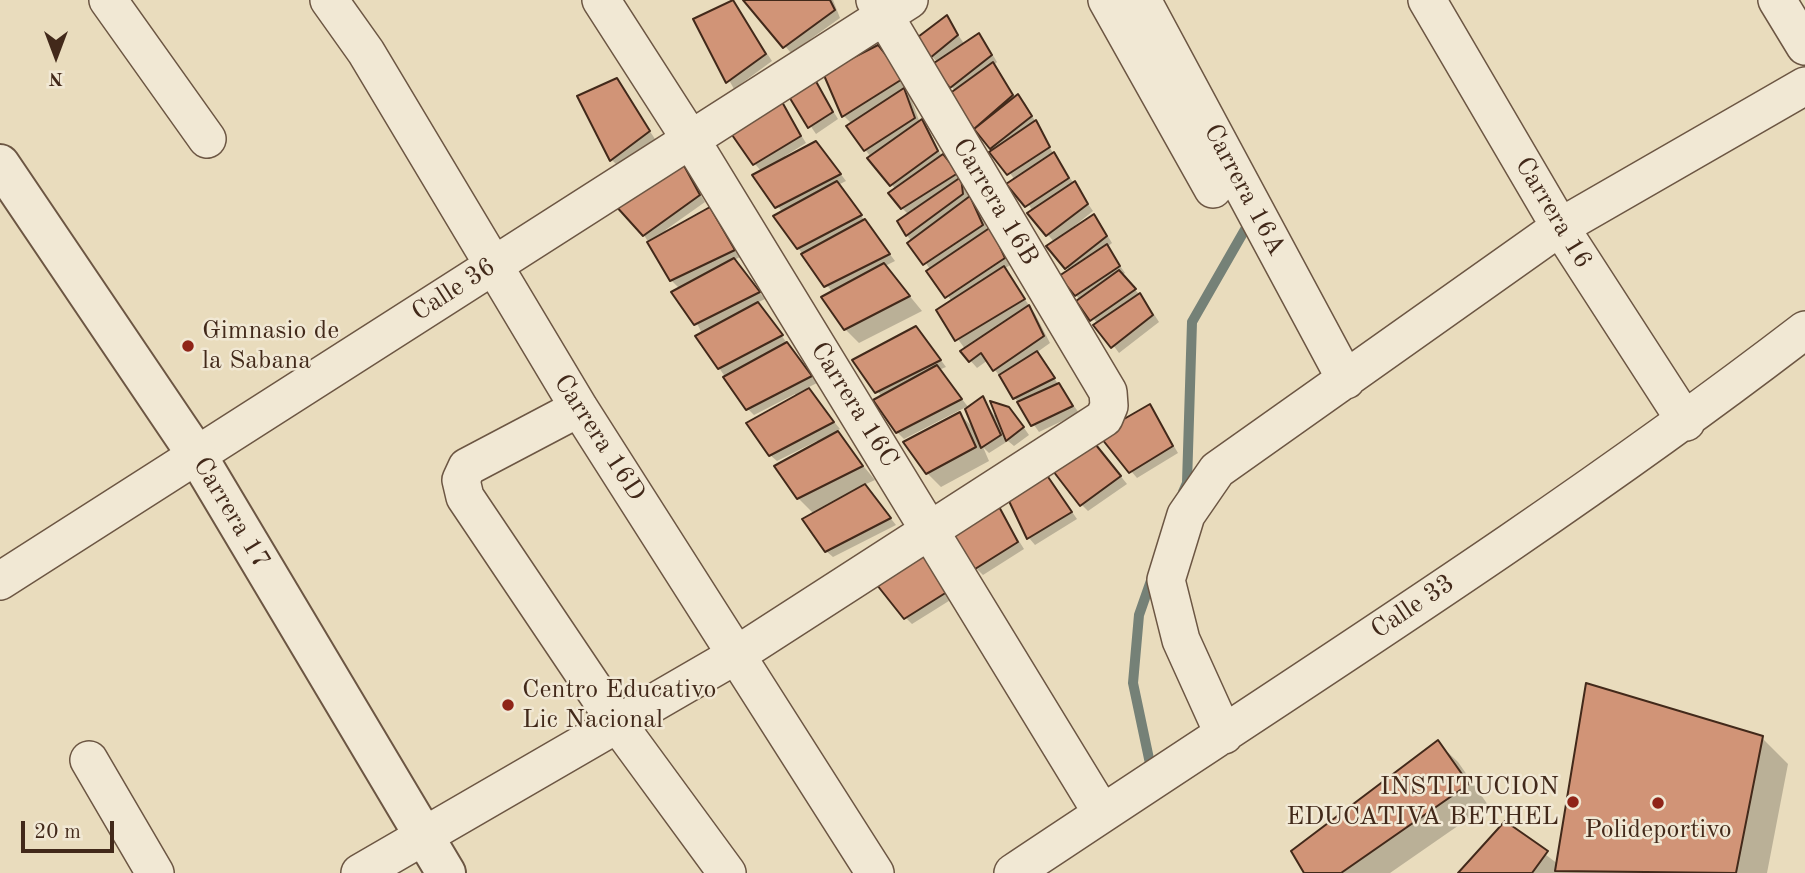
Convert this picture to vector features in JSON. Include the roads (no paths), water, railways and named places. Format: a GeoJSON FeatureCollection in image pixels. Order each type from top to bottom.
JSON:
{"type":"FeatureCollection","features":[{"type":"Feature","properties":{"kind":"street"},"geometry":{"type":"LineString","coordinates":[[108,0],[207,139]]}},
{"type":"Feature","properties":{"kind":"street","name":"Carrera 16D"},"geometry":{"type":"LineString","coordinates":[[329,0],[366,52],[579,408],[875,873]]}},
{"type":"Feature","properties":{"kind":"street","name":"Carrera 16C"},"geometry":{"type":"LineString","coordinates":[[601,0],[691,140],[1102,813]]}},
{"type":"Feature","properties":{"kind":"street"},"geometry":{"type":"LineString","coordinates":[[1107,0],[1213,189]]}},
{"type":"Feature","properties":{"kind":"street","name":"Carrera 16A"},"geometry":{"type":"LineString","coordinates":[[1142,0],[1346,380]]}},
{"type":"Feature","properties":{"kind":"street","name":"Carrera 16"},"geometry":{"type":"LineString","coordinates":[[1427,0],[1560,227],[1686,422]]}},
{"type":"Feature","properties":{"kind":"street"},"geometry":{"type":"LineString","coordinates":[[1777,0],[1805,46]]}},
{"type":"Feature","properties":{"kind":"street","name":"Calle 36"},"geometry":{"type":"LineString","coordinates":[[0,581],[691,140],[890,5]]}},
{"type":"Feature","properties":{"kind":"street","name":"Carrera 16B"},"geometry":{"type":"LineString","coordinates":[[890,5],[1108,392],[1109,405],[1104,418],[929,529]]}},
{"type":"Feature","properties":{"kind":"street"},"geometry":{"type":"LineString","coordinates":[[1224,734],[1181,640],[1166,580],[1186,515],[1217,470],[1560,227],[1805,86]]}},
{"type":"Feature","properties":{"kind":"street","name":"Carrera 17"},"geometry":{"type":"LineString","coordinates":[[0,164],[198,457],[446,873]]}},
{"type":"Feature","properties":{"kind":"street","name":"Calle 33"},"geometry":{"type":"LineString","coordinates":[[1013,873],[1686,422],[1805,330]]}},
{"type":"Feature","properties":{"kind":"street"},"geometry":{"type":"LineString","coordinates":[[579,408],[467,467],[461,480],[465,496],[617,723],[727,873]]}},
{"type":"Feature","properties":{"kind":"street"},"geometry":{"type":"LineString","coordinates":[[360,873],[738,654],[929,529]]}},
{"type":"Feature","properties":{"kind":"street"},"geometry":{"type":"LineString","coordinates":[[89,760],[155,873]]}},
{"type":"Feature","properties":{"kind":"waterway"},"geometry":{"type":"LineString","coordinates":[[1183,492],[1187,483],[1192,322],[1247,226],[1244,219]]}},
{"type":"Feature","properties":{"kind":"waterway"},"geometry":{"type":"LineString","coordinates":[[1152,773],[1133,683],[1139,615],[1153,575]]}},
{"type":"Feature","properties":{"kind":"place","name":"Gimnasio de la Sabana"},"geometry":{"type":"Point","coordinates":[188,346]}},
{"type":"Feature","properties":{"kind":"place","name":"Centro Educativo Lic Nacional"},"geometry":{"type":"Point","coordinates":[508,705]}},
{"type":"Feature","properties":{"kind":"place","name":"INSTITUCION EDUCATIVA BETHEL"},"geometry":{"type":"Point","coordinates":[1573,802]}},
{"type":"Feature","properties":{"kind":"place","name":"Polideportivo"},"geometry":{"type":"Point","coordinates":[1658,803]}}]}
